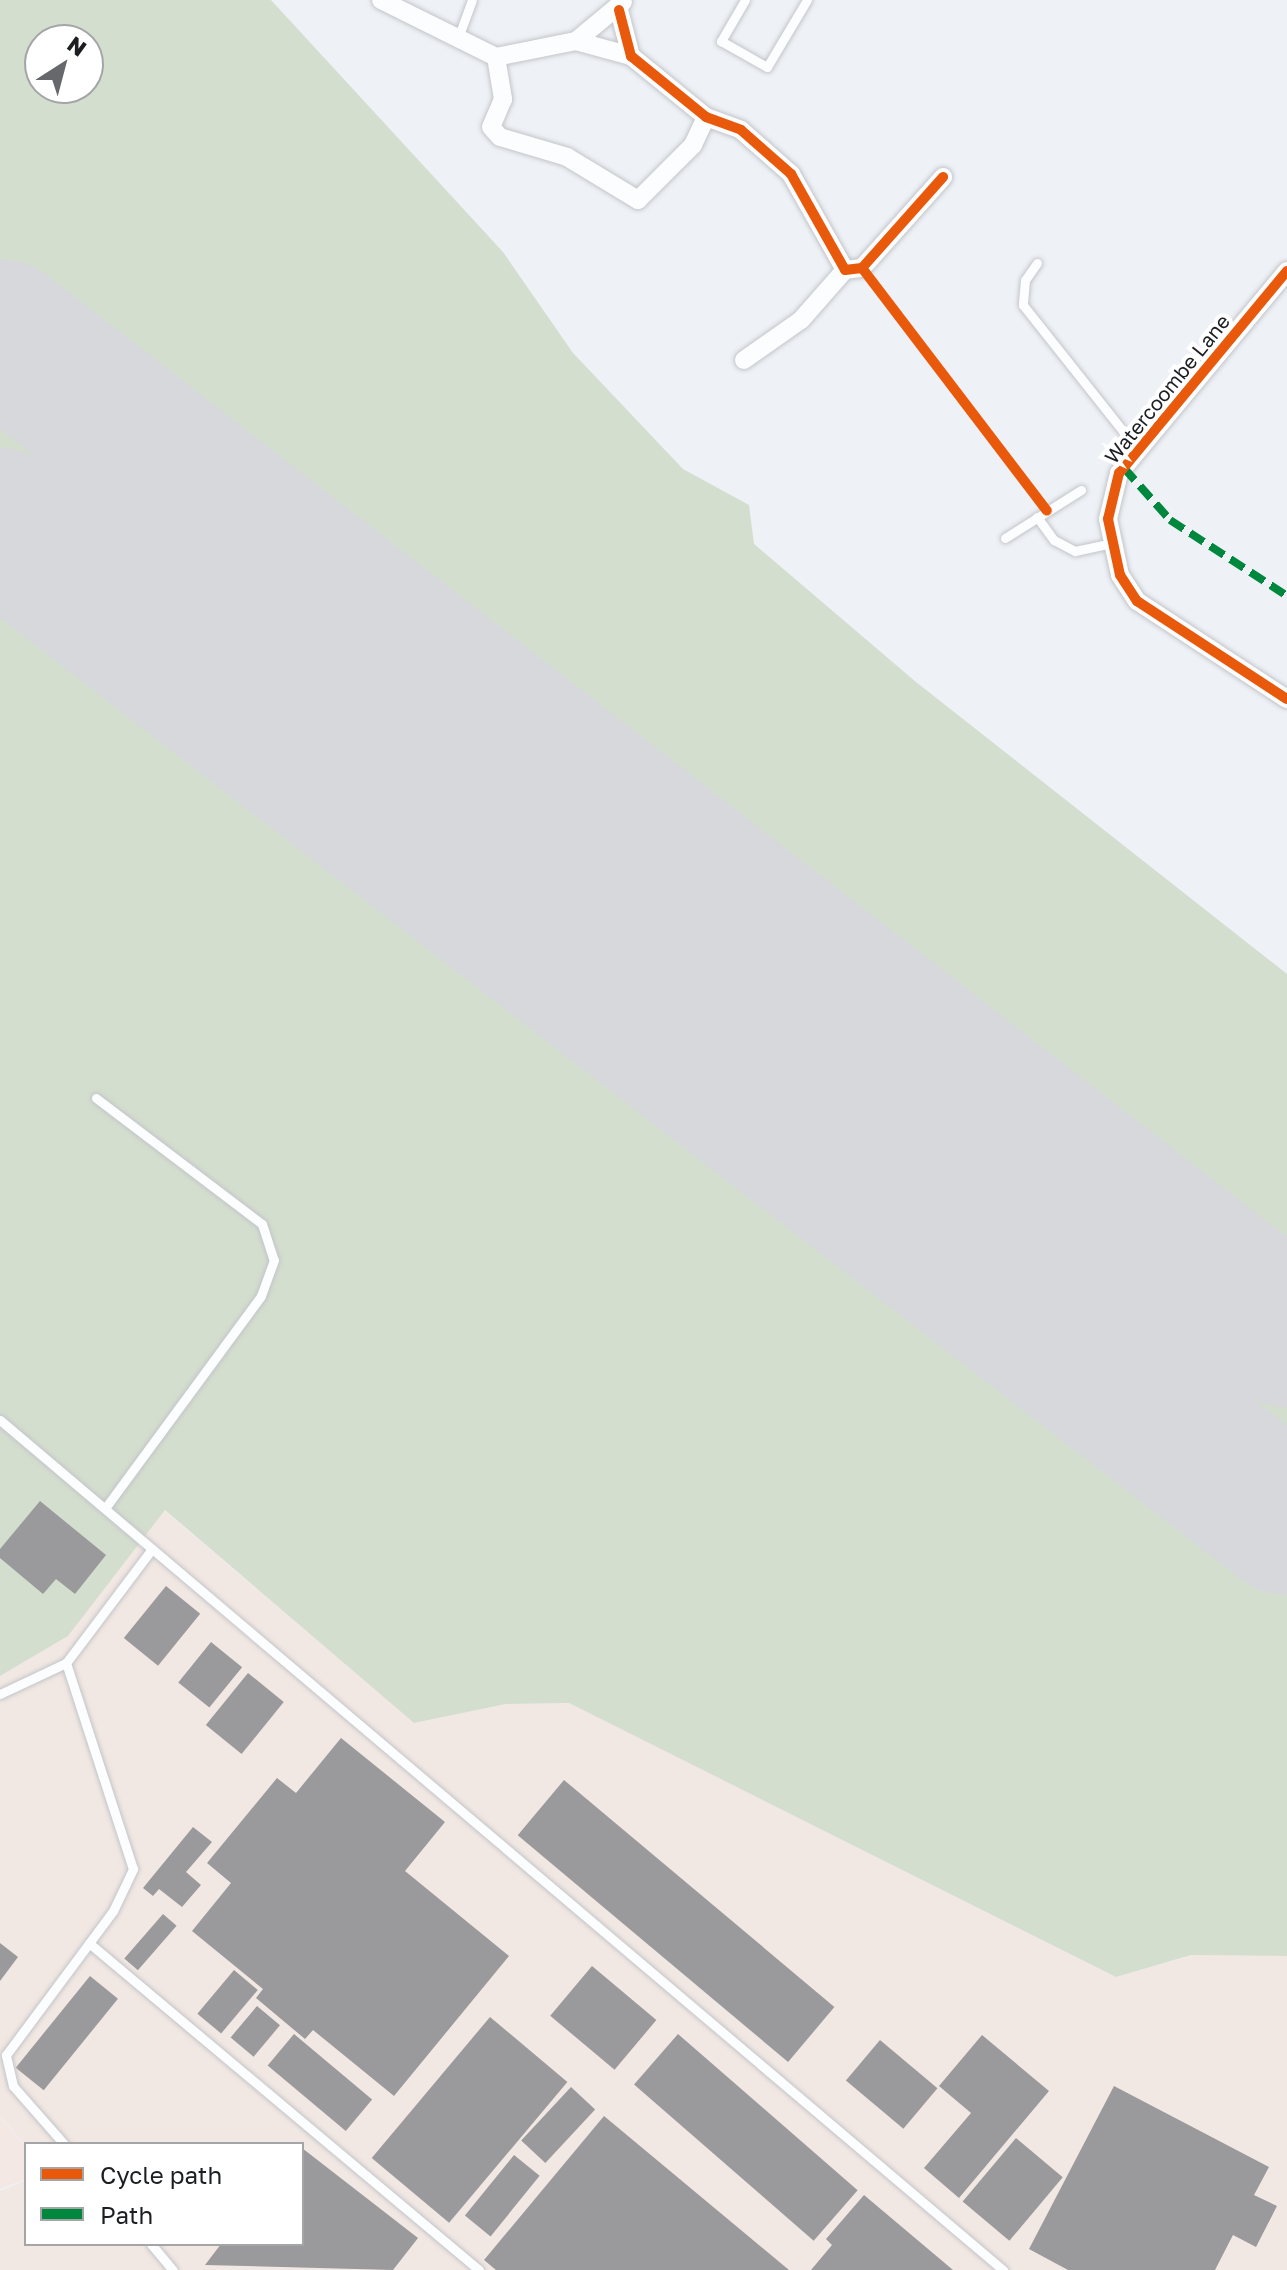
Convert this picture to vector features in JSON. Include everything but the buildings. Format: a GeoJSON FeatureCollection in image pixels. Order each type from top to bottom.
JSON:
{"type":"FeatureCollection","features":[{"type":"Feature","properties":{"kind":"street"},"geometry":{"type":"LineString","coordinates":[[381,0],[496,57],[576,41],[631,56],[706,117],[741,130],[791,174],[854,269]]}},
{"type":"Feature","properties":{"kind":"street"},"geometry":{"type":"LineString","coordinates":[[576,41],[622,5],[631,56]]}},
{"type":"Feature","properties":{"kind":"street"},"geometry":{"type":"LineString","coordinates":[[496,57],[503,99],[491,127],[500,137],[567,157],[638,200],[693,145],[706,117]]}},
{"type":"Feature","properties":{"kind":"street"},"geometry":{"type":"LineString","coordinates":[[744,360],[801,320],[943,177]]}},
{"type":"Feature","properties":{"kind":"street","name":"Watercoombe Lane"},"geometry":{"type":"LineString","coordinates":[[1109,544],[1111,493],[1138,450],[1287,271]]}},
{"type":"Feature","properties":{"kind":"street"},"geometry":{"type":"LineString","coordinates":[[1109,544],[1137,601],[1287,699]]}},
{"type":"Feature","properties":{"kind":"lane"},"geometry":{"type":"LineString","coordinates":[[458,38],[472,0]]}},
{"type":"Feature","properties":{"kind":"lane"},"geometry":{"type":"LineString","coordinates":[[745,0],[721,41],[767,67],[807,0]]}},
{"type":"Feature","properties":{"kind":"lane"},"geometry":{"type":"LineString","coordinates":[[1037,263],[1025,280],[1023,305],[1138,450]]}},
{"type":"Feature","properties":{"kind":"lane"},"geometry":{"type":"LineString","coordinates":[[1005,538],[1081,490]]}},
{"type":"Feature","properties":{"kind":"lane"},"geometry":{"type":"LineString","coordinates":[[1037,517],[1054,540],[1075,551],[1109,544]]}},
{"type":"Feature","properties":{"kind":"lane"},"geometry":{"type":"LineString","coordinates":[[96,1098],[262,1224],[274,1260],[261,1296],[105,1508]]}},
{"type":"Feature","properties":{"kind":"lane"},"geometry":{"type":"LineString","coordinates":[[0,1420],[1003,2270]]}},
{"type":"Feature","properties":{"kind":"lane"},"geometry":{"type":"LineString","coordinates":[[0,1694],[66,1663],[152,1549]]}},
{"type":"Feature","properties":{"kind":"lane"},"geometry":{"type":"LineString","coordinates":[[62,2142],[13,2086],[6,2055],[89,1943],[133,1869],[66,1663]]}},
{"type":"Feature","properties":{"kind":"lane"},"geometry":{"type":"LineString","coordinates":[[89,1943],[479,2270]]}},
{"type":"Feature","properties":{"kind":"lane"},"geometry":{"type":"LineString","coordinates":[[153,2246],[173,2270]]}},
{"type":"Feature","properties":{"kind":"path"},"geometry":{"type":"LineString","coordinates":[[854,269],[1047,511]]}},
{"type":"Feature","properties":{"kind":"shaded area"},"geometry":{"type":"Polygon","coordinates":[[[164,1510],[414,1723],[506,1704],[569,1703],[1116,1977],[1191,1955],[1287,1956],[1287,2270],[0,2270],[0,2191],[24,2181],[24,2246],[304,2246],[304,2142],[24,2144],[0,2116],[0,1676],[68,1636],[164,1510]]]}},
{"type":"Feature","properties":{"kind":"shaded area"},"geometry":{"type":"Polygon","coordinates":[[[0,2117],[24,2145],[24,2180],[0,2189],[0,2117]]]}},
{"type":"Feature","properties":{"kind":"green space"},"geometry":{"type":"Polygon","coordinates":[[[0,0],[271,0],[503,252],[573,353],[683,469],[749,505],[754,544],[916,682],[1287,974],[1287,1956],[1191,1955],[1116,1977],[569,1703],[506,1704],[414,1723],[165,1510],[68,1636],[0,1676],[0,0]]]}},
{"type":"Feature","properties":{"kind":"runway"},"geometry":{"type":"LineString","coordinates":[[0,334],[1287,1332]]}},
{"type":"Feature","properties":{"kind":"runway"},"geometry":{"type":"LineString","coordinates":[[0,523],[1287,1520]]}},
{"type":"Feature","properties":{"kind":"marked path"},"geometry":{"type":"LineString","coordinates":[[1124,468],[1170,520],[1287,596]]}},
{"type":"Feature","properties":{"kind":"cycle path"},"geometry":{"type":"LineString","coordinates":[[619,10],[631,56],[706,117],[741,130],[791,174],[845,270],[862,268],[943,177]]}},
{"type":"Feature","properties":{"kind":"cycle path"},"geometry":{"type":"LineString","coordinates":[[862,268],[1047,511]]}},
{"type":"Feature","properties":{"kind":"cycle path"},"geometry":{"type":"LineString","coordinates":[[1287,271],[1119,473],[1108,519],[1120,575],[1137,601],[1287,699]]}}]}
